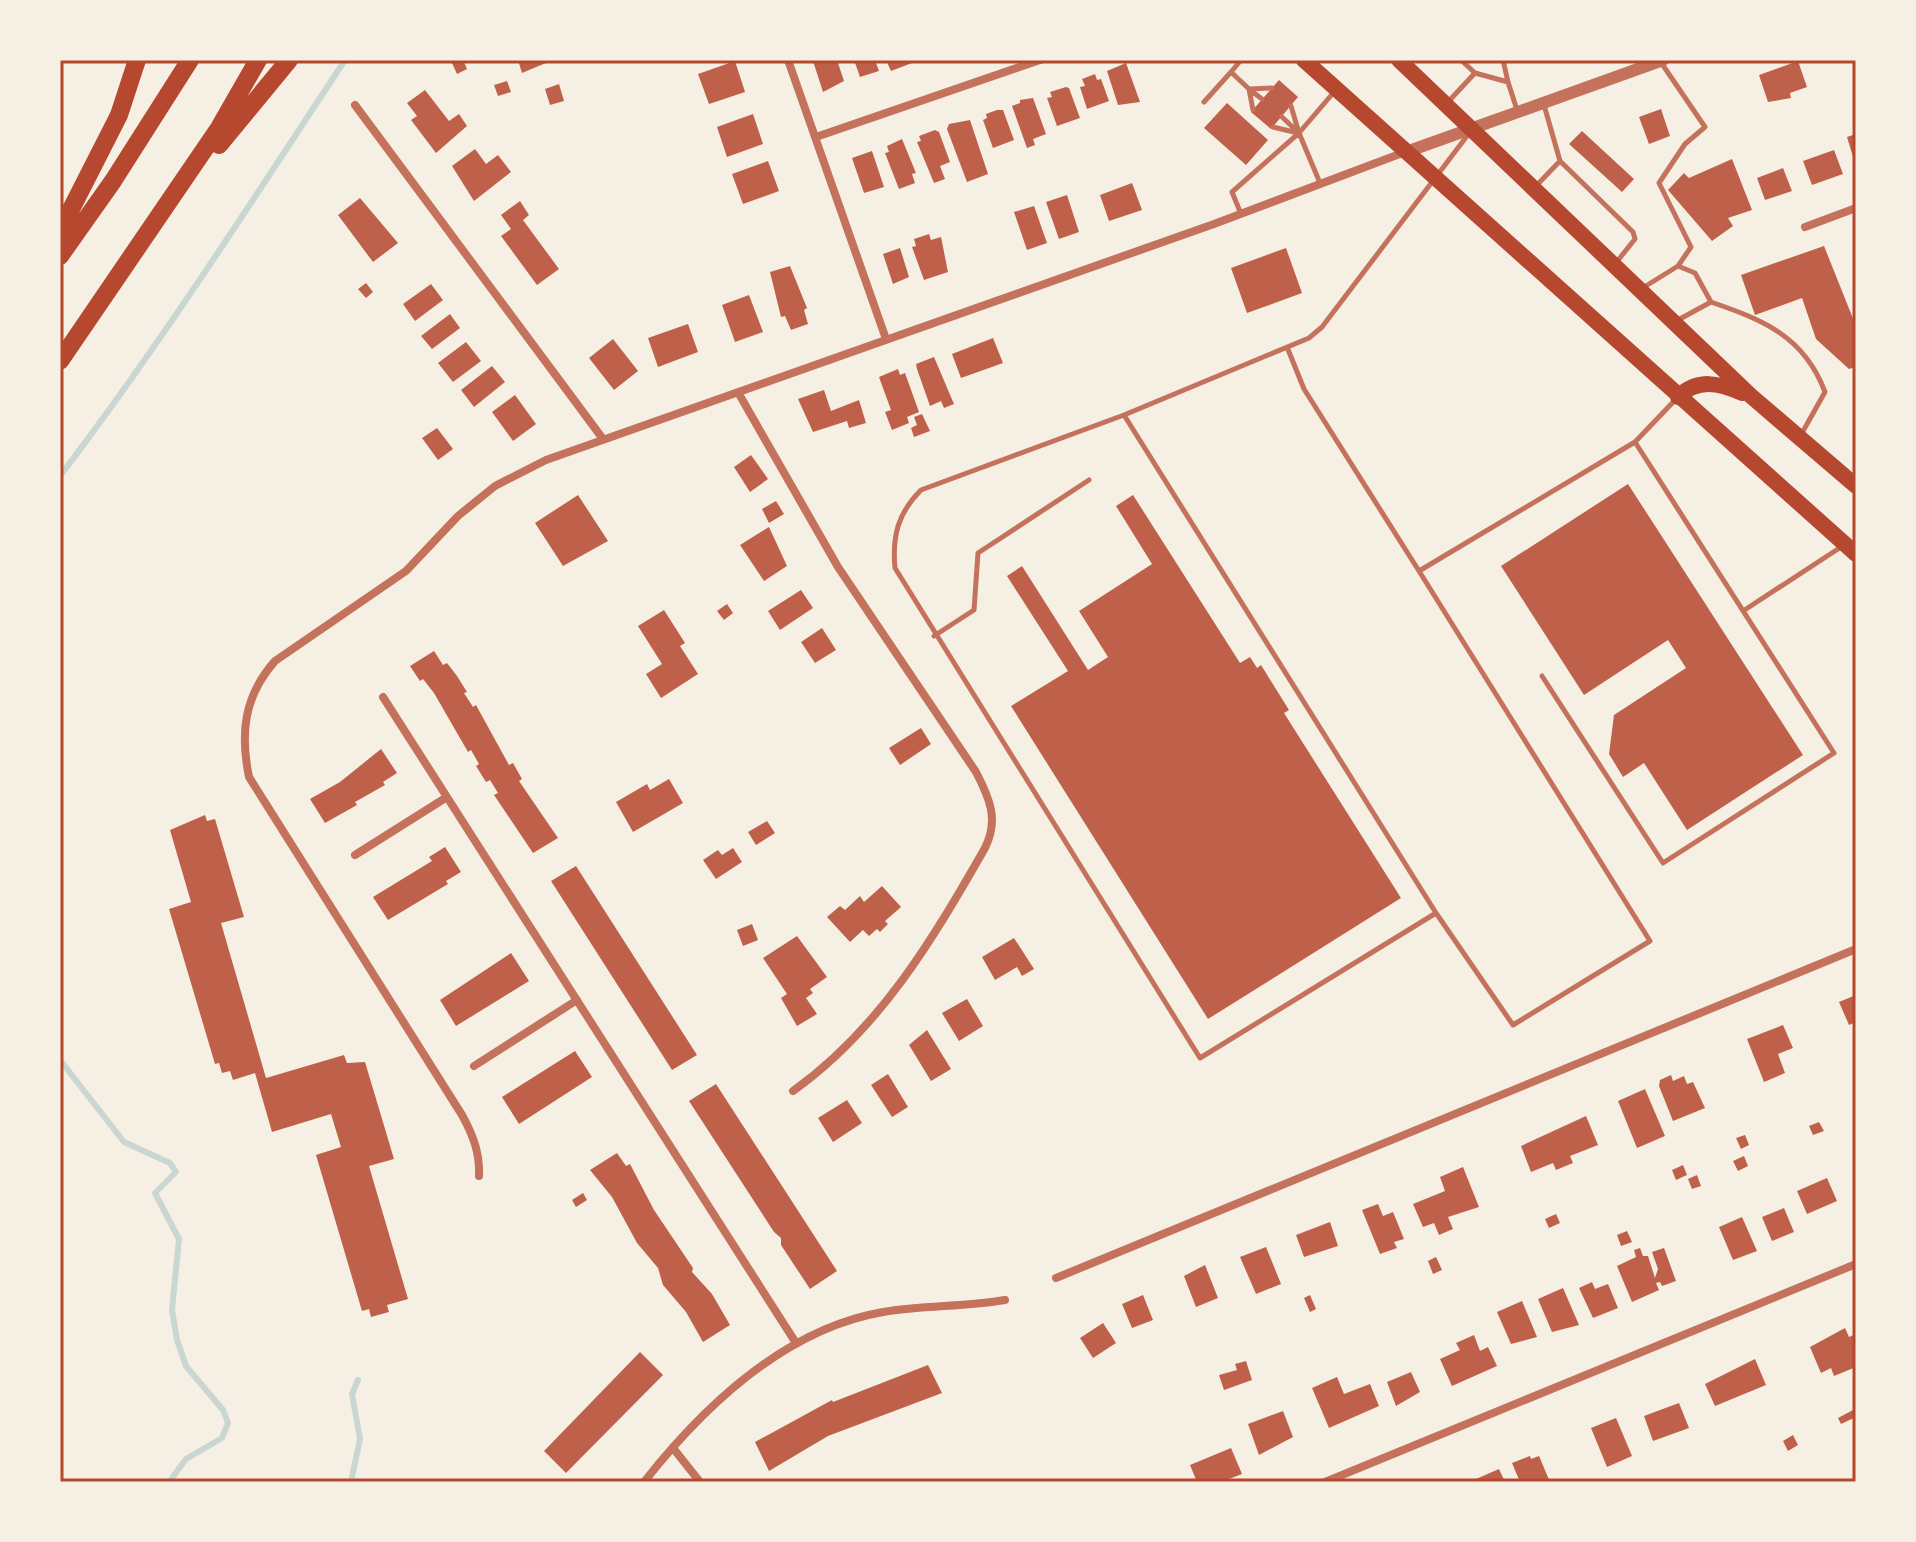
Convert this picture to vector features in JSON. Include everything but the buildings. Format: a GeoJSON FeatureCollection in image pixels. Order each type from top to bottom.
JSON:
{"type":"FeatureCollection","features":[{"type":"Feature","properties":{"kind":"highway"},"geometry":{"type":"LineString","coordinates":[[60,231],[119,115],[137,60]]}},
{"type":"Feature","properties":{"kind":"highway"},"geometry":{"type":"LineString","coordinates":[[60,256],[113,181],[190,60]]}},
{"type":"Feature","properties":{"kind":"highway"},"geometry":{"type":"LineString","coordinates":[[60,361],[161,215],[258,60]]}},
{"type":"Feature","properties":{"kind":"highway"},"geometry":{"type":"LineString","coordinates":[[161,215],[289,60]]}},
{"type":"Feature","properties":{"kind":"main road"},"geometry":{"type":"LineString","coordinates":[[1304,60],[1851,549]]}},
{"type":"Feature","properties":{"kind":"main road"},"geometry":{"type":"LineString","coordinates":[[1399,60],[1751,396],[1856,486]]}},
{"type":"Feature","properties":{"kind":"main road"},"geometry":{"type":"LineString","coordinates":[[1678,397],[1698,385],[1710,383],[1751,396]]}},
{"type":"Feature","properties":{"kind":"street"},"geometry":{"type":"LineString","coordinates":[[788,60],[886,339]]}},
{"type":"Feature","properties":{"kind":"street"},"geometry":{"type":"LineString","coordinates":[[816,137],[1040,60]]}},
{"type":"Feature","properties":{"kind":"street"},"geometry":{"type":"LineString","coordinates":[[479,1176],[480,1160],[473,1134],[249,777],[244,751],[246,712],[262,676],[275,661],[406,571],[477,500],[533,466],[1241,214],[1662,60]]}},
{"type":"Feature","properties":{"kind":"street"},"geometry":{"type":"LineString","coordinates":[[355,105],[603,439]]}},
{"type":"Feature","properties":{"kind":"street"},"geometry":{"type":"LineString","coordinates":[[1805,227],[1856,208]]}},
{"type":"Feature","properties":{"kind":"street"},"geometry":{"type":"LineString","coordinates":[[739,394],[838,567],[976,772],[993,809],[991,835],[985,848],[908,975],[868,1023],[793,1091]]}},
{"type":"Feature","properties":{"kind":"street"},"geometry":{"type":"LineString","coordinates":[[383,697],[796,1343]]}},
{"type":"Feature","properties":{"kind":"street"},"geometry":{"type":"LineString","coordinates":[[355,855],[447,797]]}},
{"type":"Feature","properties":{"kind":"street"},"geometry":{"type":"LineString","coordinates":[[1056,1278],[1856,949]]}},
{"type":"Feature","properties":{"kind":"street"},"geometry":{"type":"LineString","coordinates":[[474,1066],[577,1000]]}},
{"type":"Feature","properties":{"kind":"street"},"geometry":{"type":"LineString","coordinates":[[1325,1482],[1856,1264]]}},
{"type":"Feature","properties":{"kind":"street"},"geometry":{"type":"LineString","coordinates":[[644,1482],[673,1448],[735,1387],[796,1343],[826,1329],[879,1312],[1005,1300]]}},
{"type":"Feature","properties":{"kind":"street"},"geometry":{"type":"LineString","coordinates":[[673,1448],[700,1482]]}},
{"type":"Feature","properties":{"kind":"lane"},"geometry":{"type":"LineString","coordinates":[[1204,102],[1241,60]]}},
{"type":"Feature","properties":{"kind":"lane"},"geometry":{"type":"LineString","coordinates":[[1503,60],[1518,113]]}},
{"type":"Feature","properties":{"kind":"lane"},"geometry":{"type":"LineString","coordinates":[[1640,289],[1678,266],[1691,247],[1659,183],[1685,144],[1705,127],[1662,60]]}},
{"type":"Feature","properties":{"kind":"lane"},"geometry":{"type":"LineString","coordinates":[[1463,61],[1475,73],[1508,82]]}},
{"type":"Feature","properties":{"kind":"lane"},"geometry":{"type":"LineString","coordinates":[[1231,72],[1262,99]]}},
{"type":"Feature","properties":{"kind":"lane"},"geometry":{"type":"LineString","coordinates":[[1446,104],[1475,73]]}},
{"type":"Feature","properties":{"kind":"lane"},"geometry":{"type":"LineString","coordinates":[[1249,89],[1272,88]]}},
{"type":"Feature","properties":{"kind":"lane"},"geometry":{"type":"LineString","coordinates":[[1249,89],[1253,110]]}},
{"type":"Feature","properties":{"kind":"lane"},"geometry":{"type":"LineString","coordinates":[[1241,214],[1232,192],[1299,133],[1336,89]]}},
{"type":"Feature","properties":{"kind":"lane"},"geometry":{"type":"LineString","coordinates":[[1544,103],[1560,161],[1633,232],[1635,239],[1614,265]]}},
{"type":"Feature","properties":{"kind":"lane"},"geometry":{"type":"LineString","coordinates":[[1291,106],[1321,184]]}},
{"type":"Feature","properties":{"kind":"lane"},"geometry":{"type":"LineString","coordinates":[[1282,117],[1299,133]]}},
{"type":"Feature","properties":{"kind":"lane"},"geometry":{"type":"LineString","coordinates":[[1273,127],[1299,133]]}},
{"type":"Feature","properties":{"kind":"lane"},"geometry":{"type":"LineString","coordinates":[[1436,913],[1200,1058],[934,636],[895,568],[894,537],[909,502],[936,482],[1124,415],[1309,338],[1329,320],[1473,129]]}},
{"type":"Feature","properties":{"kind":"lane"},"geometry":{"type":"LineString","coordinates":[[1534,188],[1560,161]]}},
{"type":"Feature","properties":{"kind":"lane"},"geometry":{"type":"LineString","coordinates":[[1678,266],[1695,273],[1711,302],[1767,322],[1816,367],[1825,392],[1799,438]]}},
{"type":"Feature","properties":{"kind":"lane"},"geometry":{"type":"LineString","coordinates":[[1674,323],[1711,302]]}},
{"type":"Feature","properties":{"kind":"lane"},"geometry":{"type":"LineString","coordinates":[[1124,415],[1436,913],[1513,1025],[1650,941],[1304,389],[1287,346]]}},
{"type":"Feature","properties":{"kind":"lane"},"geometry":{"type":"LineString","coordinates":[[1419,571],[1635,442],[1678,397]]}},
{"type":"Feature","properties":{"kind":"lane"},"geometry":{"type":"LineString","coordinates":[[1542,676],[1663,863],[1834,753],[1635,442]]}},
{"type":"Feature","properties":{"kind":"lane"},"geometry":{"type":"LineString","coordinates":[[934,636],[974,610],[978,553],[1089,480]]}},
{"type":"Feature","properties":{"kind":"lane"},"geometry":{"type":"LineString","coordinates":[[1743,611],[1851,549]]}},
{"type":"Feature","properties":{"kind":"waterway"},"geometry":{"type":"LineString","coordinates":[[60,476],[170,323],[345,60]]}},
{"type":"Feature","properties":{"kind":"waterway"},"geometry":{"type":"LineString","coordinates":[[60,1060],[124,1142],[170,1163],[176,1172],[155,1193],[179,1239],[172,1310],[177,1340],[186,1366],[223,1410],[228,1423],[222,1438],[186,1459],[169,1482]]}},
{"type":"Feature","properties":{"kind":"waterway"},"geometry":{"type":"LineString","coordinates":[[351,1482],[360,1439],[352,1394],[358,1380]]}}]}
